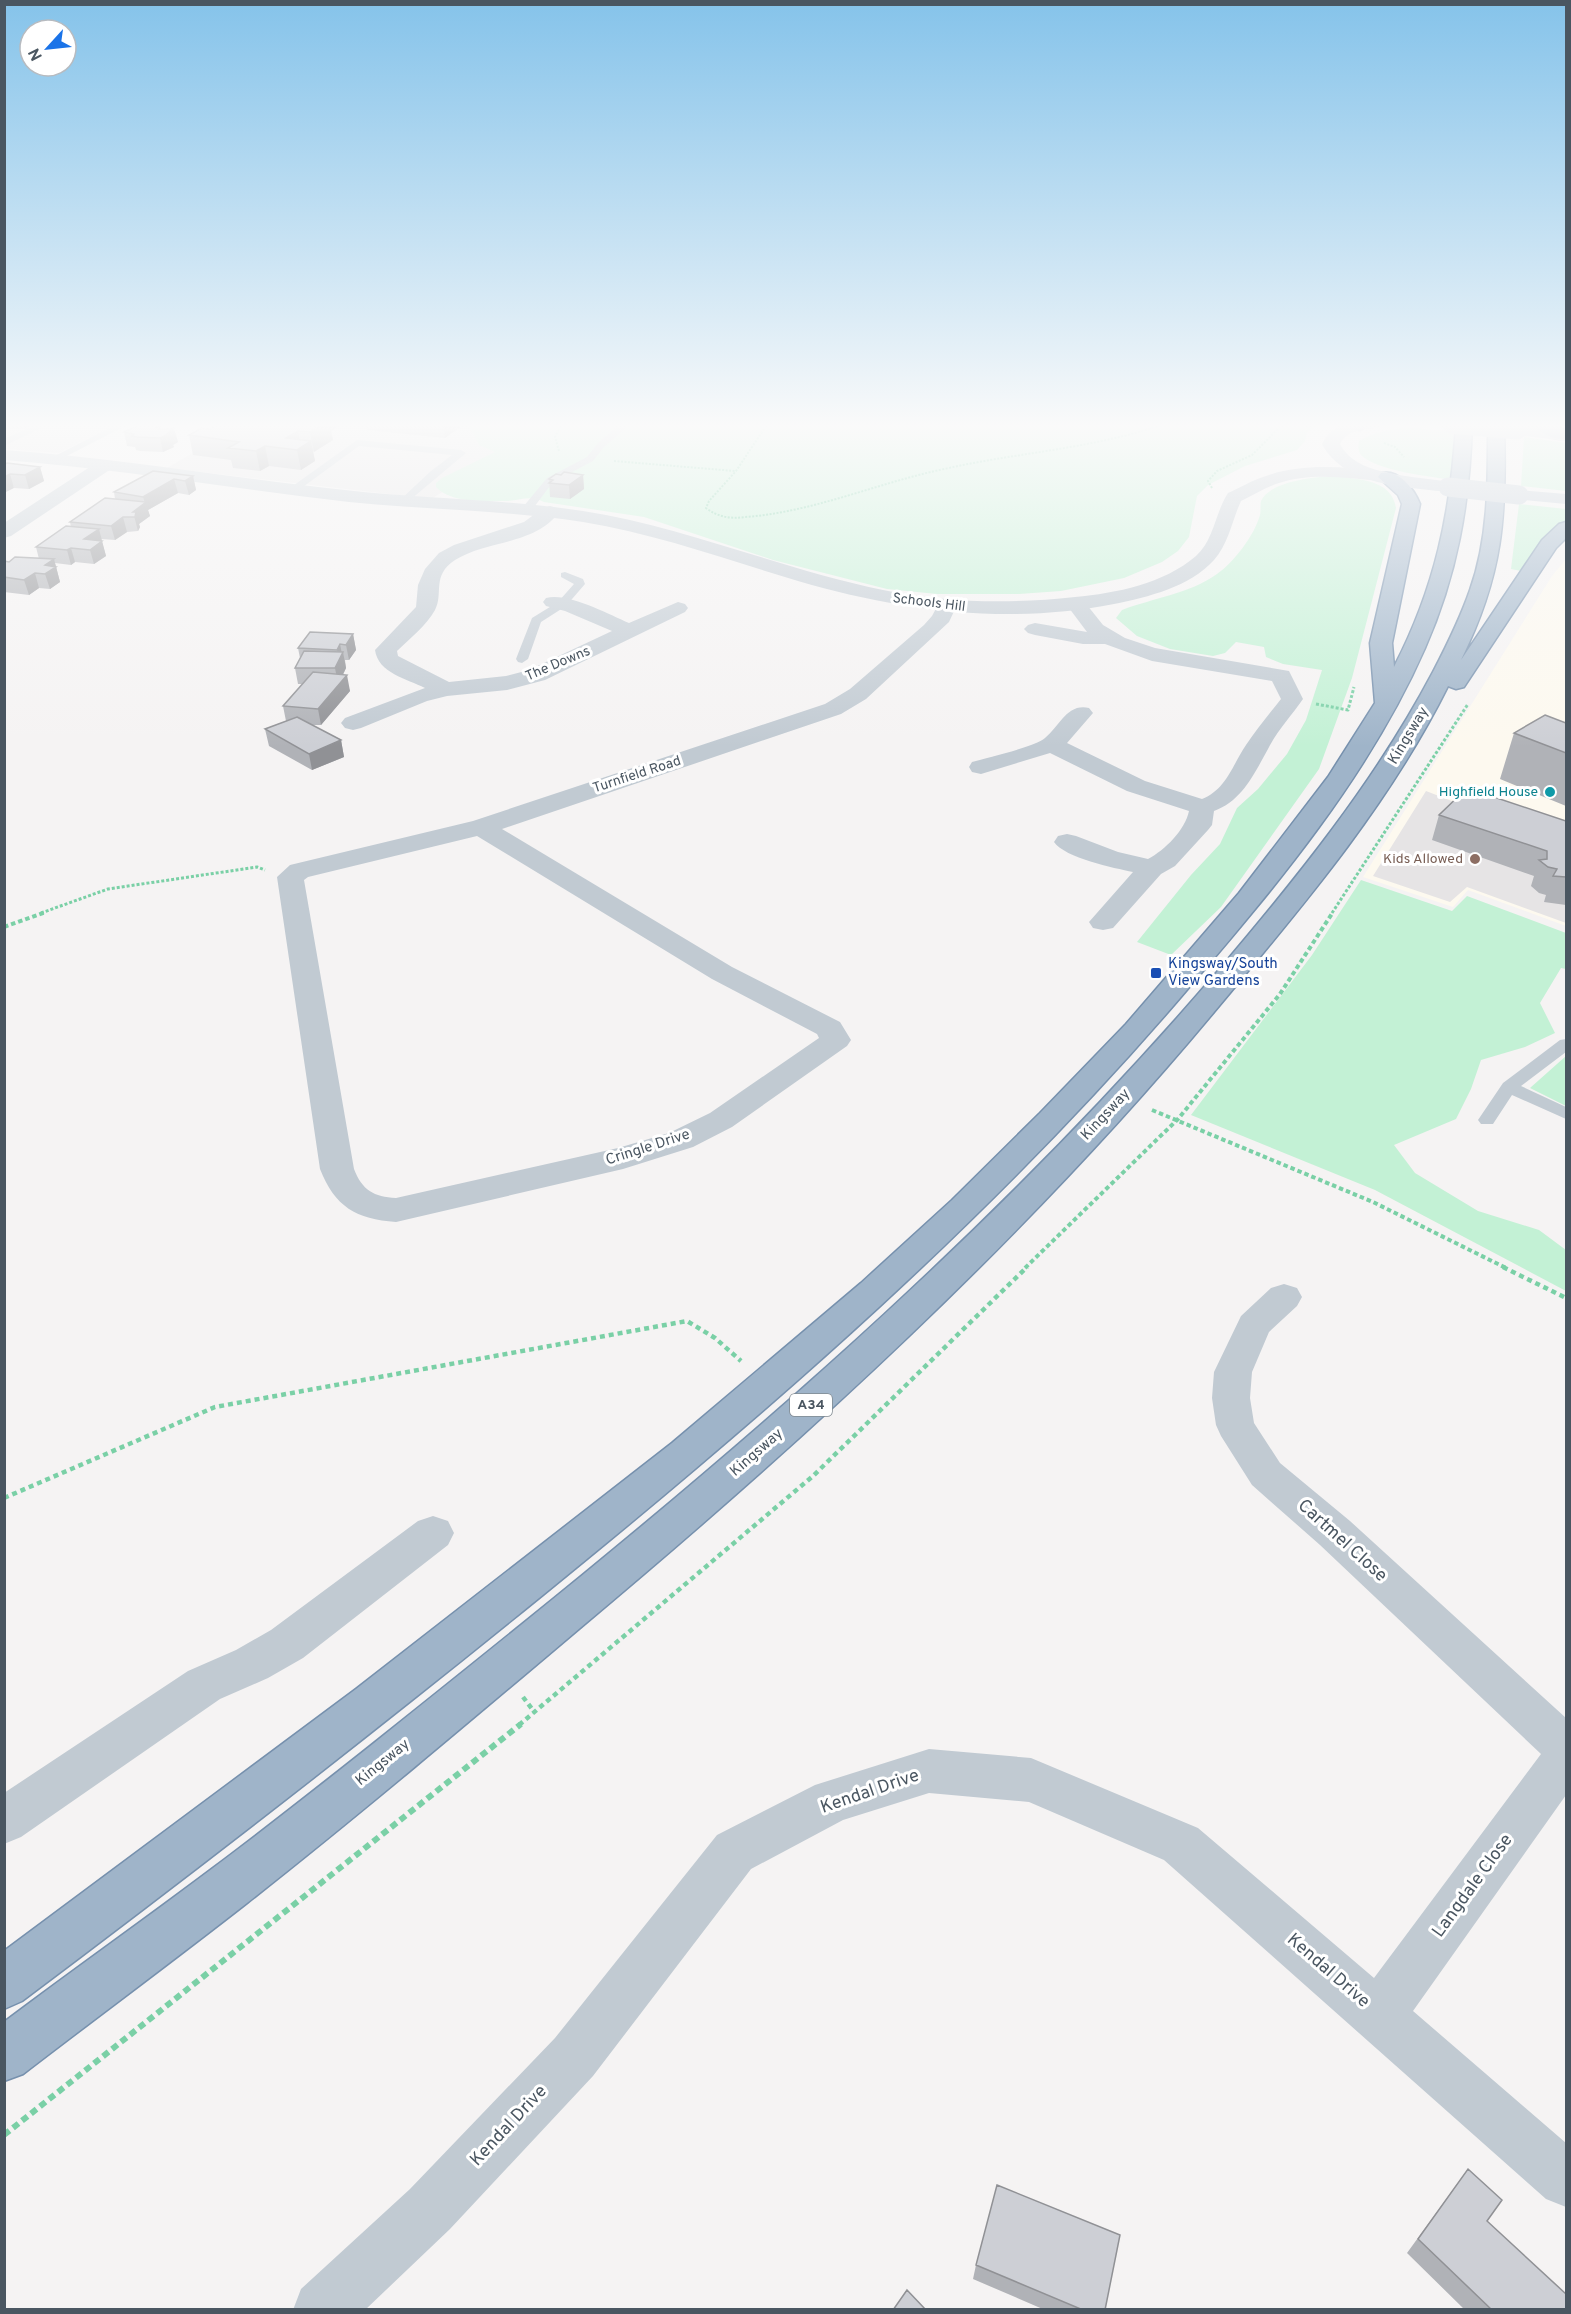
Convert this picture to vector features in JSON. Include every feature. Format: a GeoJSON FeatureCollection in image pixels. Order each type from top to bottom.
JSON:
{"type":"FeatureCollection","features":[{"type":"Feature","properties":{"kind":"highway"},"geometry":{"type":"LineString","coordinates":[[1386,704],[1381,643],[1405,531]]}},
{"type":"Feature","properties":{"kind":"highway","name":"A34"},"geometry":{"type":"LineString","coordinates":[[4,1983],[210,1831],[615,1514],[769,1385],[902,1265],[1005,1166],[1092,1078],[1169,995],[1322,804],[1386,704],[1432,607],[1455,531]]}},
{"type":"Feature","properties":{"kind":"highway","name":"Kingsway"},"geometry":{"type":"LineString","coordinates":[[4,2055],[235,1882],[649,1547],[799,1416],[939,1288],[1037,1189],[1202,1011],[1359,815],[1423,714],[1470,615],[1483,582],[1491,551],[1492,531]]}},
{"type":"Feature","properties":{"kind":"highway"},"geometry":{"type":"LineString","coordinates":[[1423,714],[1449,689],[1473,659],[1549,544],[1563,531]]}},
{"type":"Feature","properties":{"kind":"street"},"geometry":{"type":"LineString","coordinates":[[446,689],[393,664],[387,658],[386,650],[426,608],[425,596],[431,573],[441,562],[484,540],[514,531]]}},
{"type":"Feature","properties":{"kind":"street","name":"Schools Hill"},"geometry":{"type":"LineString","coordinates":[[651,531],[883,597],[946,607],[1009,608],[1076,604],[1163,583],[1194,567],[1217,544],[1222,531]]}},
{"type":"Feature","properties":{"kind":"street"},"geometry":{"type":"LineString","coordinates":[[557,603],[630,631]]}},
{"type":"Feature","properties":{"kind":"street"},"geometry":{"type":"LineString","coordinates":[[1052,745],[1136,786],[1202,807],[1219,801],[1236,783],[1249,765],[1256,748],[1292,699],[1281,676],[1241,659],[1152,654],[1108,638],[1096,629],[1076,604]]}},
{"type":"Feature","properties":{"kind":"street","name":"Turnfield Road"},"geometry":{"type":"LineString","coordinates":[[290,877],[299,871],[481,827],[821,714],[847,703],[931,629],[942,618],[946,607]]}},
{"type":"Feature","properties":{"kind":"street","name":"The Downs"},"geometry":{"type":"LineString","coordinates":[[353,723],[419,696],[446,689],[507,683],[537,675],[678,608]]}},
{"type":"Feature","properties":{"kind":"street"},"geometry":{"type":"LineString","coordinates":[[1035,629],[1083,638],[1108,638]]}},
{"type":"Feature","properties":{"kind":"street"},"geometry":{"type":"LineString","coordinates":[[981,767],[1052,745],[1081,713]]}},
{"type":"Feature","properties":{"kind":"street"},"geometry":{"type":"LineString","coordinates":[[1103,922],[1152,868],[1166,860],[1199,825],[1202,807]]}},
{"type":"Feature","properties":{"kind":"street","name":"Cringle Drive"},"geometry":{"type":"LineString","coordinates":[[290,877],[337,1169],[346,1191],[361,1202],[381,1210],[396,1210],[623,1158],[681,1140],[722,1120],[836,1040],[829,1028],[722,973],[481,827]]}},
{"type":"Feature","properties":{"kind":"street"},"geometry":{"type":"LineString","coordinates":[[1066,842],[1090,853],[1119,862],[1152,868]]}},
{"type":"Feature","properties":{"kind":"street","name":"Cartmel Close"},"geometry":{"type":"LineString","coordinates":[[1284,1297],[1254,1325],[1233,1372],[1231,1398],[1235,1425],[1266,1473],[1335,1533],[1566,1748]]}},
{"type":"Feature","properties":{"kind":"street"},"geometry":{"type":"LineString","coordinates":[[4,1821],[204,1685],[252,1664],[287,1644],[433,1533]]}},
{"type":"Feature","properties":{"kind":"street","name":"Langdale Close"},"geometry":{"type":"LineString","coordinates":[[1379,2014],[1566,1758]]}},
{"type":"Feature","properties":{"kind":"street","name":"Kendal Drive"},"geometry":{"type":"LineString","coordinates":[[322,2310],[430,2209],[574,2057],[734,1852],[832,1801],[929,1771],[1031,1780],[1180,1844],[1379,2014],[1566,2179]]}},
{"type":"Feature","properties":{"kind":"lane"},"geometry":{"type":"LineString","coordinates":[[522,659],[536,621],[579,581],[565,575]]}},
{"type":"Feature","properties":{"kind":"lane"},"geometry":{"type":"LineString","coordinates":[[1486,1120],[1509,1087],[1566,1044]]}},
{"type":"Feature","properties":{"kind":"lane"},"geometry":{"type":"LineString","coordinates":[[1509,1087],[1566,1114]]}},
{"type":"Feature","properties":{"kind":"path"},"geometry":{"type":"LineString","coordinates":[[4,2134],[536,1713],[813,1476],[1178,1119],[1280,994],[1474,695]]}},
{"type":"Feature","properties":{"kind":"path"},"geometry":{"type":"LineString","coordinates":[[4,927],[108,889],[257,867],[290,877]]}},
{"type":"Feature","properties":{"kind":"path"},"geometry":{"type":"LineString","coordinates":[[1178,1119],[1373,1202],[1566,1298]]}},
{"type":"Feature","properties":{"kind":"path"},"geometry":{"type":"LineString","coordinates":[[4,1498],[215,1407],[687,1321],[715,1338],[769,1385]]}},
{"type":"Feature","properties":{"kind":"shaded area"},"geometry":{"type":"Polygon","coordinates":[[[1566,559],[1566,926],[1468,890],[1453,907],[1363,877],[1552,576],[1566,559]]]}},
{"type":"Feature","properties":{"kind":"shaded area","name":"Kids Allowed"},"geometry":{"type":"Polygon","coordinates":[[[1426,791],[1558,842],[1566,837],[1566,923],[1467,887],[1450,902],[1373,876],[1426,791]]]}},
{"type":"Feature","properties":{"kind":"green space"},"geometry":{"type":"Polygon","coordinates":[[[686,531],[1190,531],[1189,537],[1178,551],[1162,562],[1124,578],[1061,591],[1019,594],[937,594],[887,589],[773,560],[686,531]]]}},
{"type":"Feature","properties":{"kind":"green space"},"geometry":{"type":"Polygon","coordinates":[[[1253,531],[1390,531],[1352,678],[1319,769],[1221,907],[1171,955],[1137,942],[1191,875],[1220,844],[1237,808],[1258,789],[1287,754],[1306,720],[1322,670],[1283,664],[1266,657],[1264,647],[1236,642],[1225,653],[1213,656],[1170,649],[1137,636],[1116,618],[1122,610],[1171,595],[1206,581],[1223,569],[1248,540],[1253,531]]]}},
{"type":"Feature","properties":{"kind":"green space"},"geometry":{"type":"Polygon","coordinates":[[[1516,531],[1555,531],[1521,571],[1511,569],[1516,531]]]}},
{"type":"Feature","properties":{"kind":"green space"},"geometry":{"type":"Polygon","coordinates":[[[1361,880],[1452,911],[1467,896],[1566,933],[1566,969],[1561,968],[1540,1003],[1555,1033],[1525,1047],[1481,1060],[1471,1089],[1456,1119],[1394,1145],[1415,1173],[1478,1211],[1539,1230],[1566,1250],[1566,1291],[1375,1190],[1191,1115],[1312,955],[1361,880]]]}},
{"type":"Feature","properties":{"kind":"green space"},"geometry":{"type":"Polygon","coordinates":[[[1566,1056],[1566,1106],[1530,1088],[1566,1056]]]}},
{"type":"Feature","properties":{"kind":"building"},"geometry":{"type":"Polygon","coordinates":[[[59,531],[96,531],[84,539],[102,541],[90,550],[36,547],[59,531]]]}},
{"type":"Feature","properties":{"kind":"building"},"geometry":{"type":"Polygon","coordinates":[[[15,557],[54,559],[45,565],[56,567],[45,574],[35,573],[24,580],[4,577],[4,561],[9,562],[15,557]]]}},
{"type":"Feature","properties":{"kind":"building"},"geometry":{"type":"Polygon","coordinates":[[[310,632],[353,634],[346,645],[340,644],[337,650],[298,648],[310,632]]]}},
{"type":"Feature","properties":{"kind":"building"},"geometry":{"type":"Polygon","coordinates":[[[304,651],[343,652],[335,668],[295,668],[304,651]]]}},
{"type":"Feature","properties":{"kind":"building"},"geometry":{"type":"Polygon","coordinates":[[[313,672],[347,675],[318,709],[283,706],[313,672]]]}},
{"type":"Feature","properties":{"kind":"building"},"geometry":{"type":"Polygon","coordinates":[[[1545,715],[1566,723],[1566,753],[1514,733],[1545,715]]]}},
{"type":"Feature","properties":{"kind":"building"},"geometry":{"type":"Polygon","coordinates":[[[297,717],[341,740],[309,754],[265,729],[297,717]]]}},
{"type":"Feature","properties":{"kind":"building"},"geometry":{"type":"Polygon","coordinates":[[[1467,788],[1566,821],[1566,877],[1553,876],[1557,869],[1548,867],[1539,860],[1547,859],[1547,851],[1439,815],[1467,788]]]}},
{"type":"Feature","properties":{"kind":"building"},"geometry":{"type":"Polygon","coordinates":[[[1468,2169],[1502,2200],[1487,2221],[1566,2294],[1566,2310],[1492,2310],[1418,2239],[1468,2169]]]}},
{"type":"Feature","properties":{"kind":"building"},"geometry":{"type":"Polygon","coordinates":[[[997,2185],[1120,2235],[1105,2310],[1083,2310],[976,2265],[997,2185]]]}},
{"type":"Feature","properties":{"kind":"building"},"geometry":{"type":"Polygon","coordinates":[[[907,2290],[926,2310],[893,2310],[907,2290]]]}},
{"type":"Feature","properties":{"kind":"place","name":"Highfield House"},"geometry":{"type":"Point","coordinates":[1550,792]}},
{"type":"Feature","properties":{"kind":"place","name":"Kids Allowed"},"geometry":{"type":"Point","coordinates":[1475,859]}},
{"type":"Feature","properties":{"kind":"place","name":"Kingsway/South View Gardens"},"geometry":{"type":"Point","coordinates":[1156,973]}}]}
